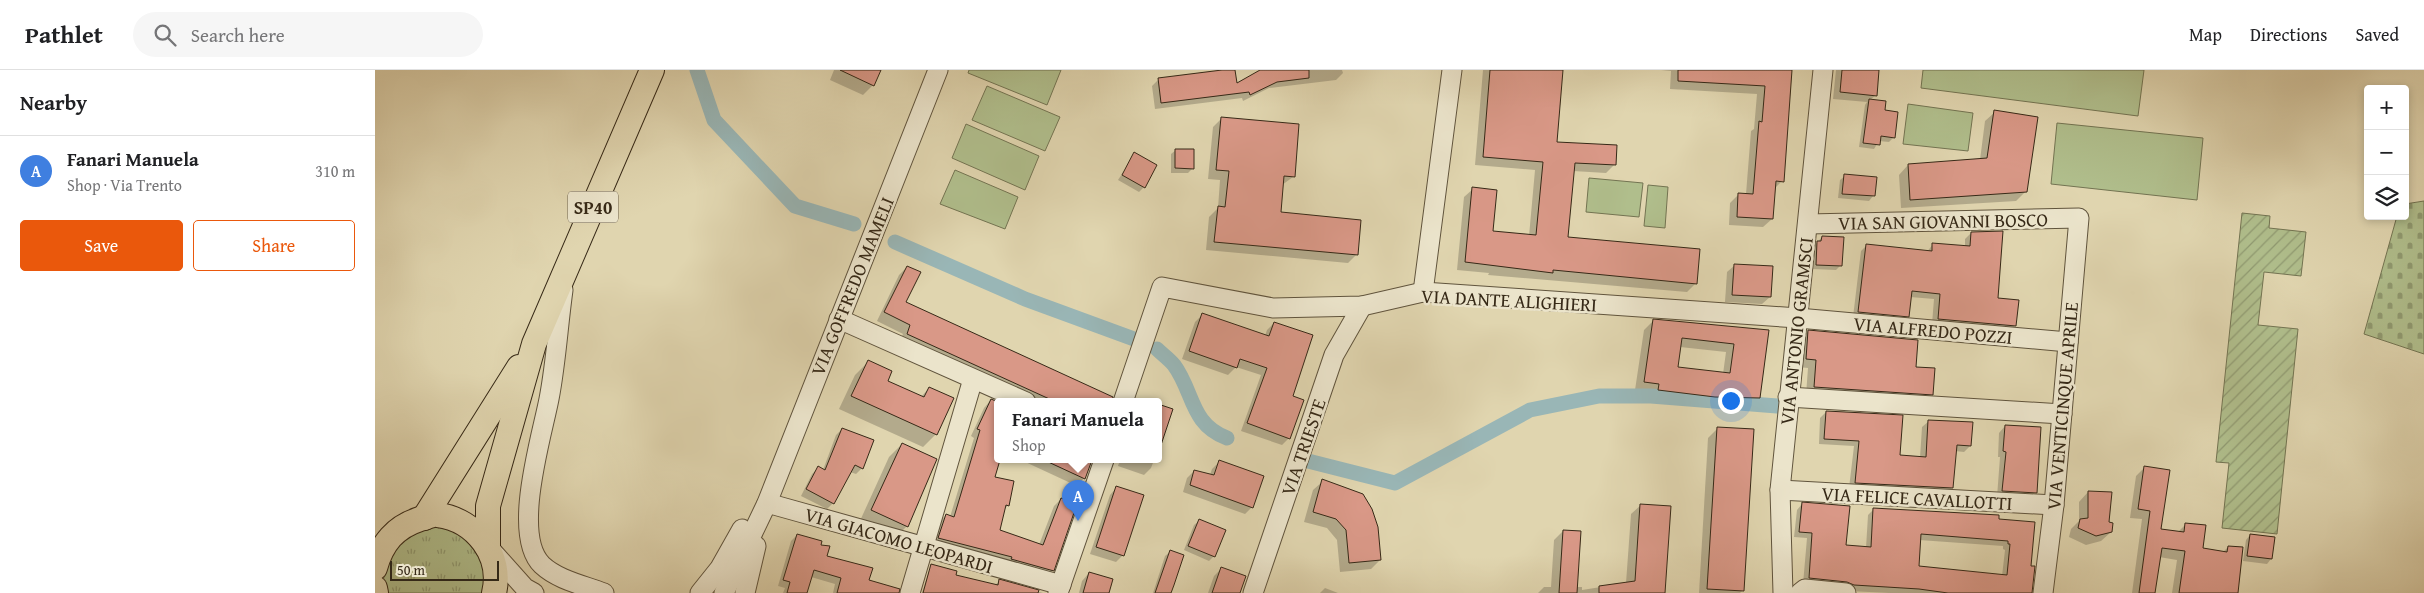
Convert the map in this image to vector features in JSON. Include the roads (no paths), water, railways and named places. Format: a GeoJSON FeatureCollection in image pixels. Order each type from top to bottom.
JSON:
{"type":"FeatureCollection","features":[{"type":"Feature","properties":{"kind":"main road","name":"SP40"},"geometry":{"type":"LineString","coordinates":[[494,593],[495,567],[489,548],[488,506],[533,344],[652,70]]}},
{"type":"Feature","properties":{"kind":"main road","name":"SP40"},"geometry":{"type":"LineString","coordinates":[[375,568],[379,553],[390,536],[413,522],[533,344]]}},
{"type":"Feature","properties":{"kind":"main road"},"geometry":{"type":"LineString","coordinates":[[413,522],[437,514],[461,523],[478,534],[489,548]]}},
{"type":"Feature","properties":{"kind":"street","name":"VIA GOFFREDO MAMELI"},"geometry":{"type":"LineString","coordinates":[[724,593],[767,503],[938,70]]}},
{"type":"Feature","properties":{"kind":"street"},"geometry":{"type":"LineString","coordinates":[[1423,292],[1452,70]]}},
{"type":"Feature","properties":{"kind":"street","name":"VIA ANTONIO GRAMSCI"},"geometry":{"type":"LineString","coordinates":[[1783,593],[1780,490],[1788,396],[1798,318],[1823,70]]}},
{"type":"Feature","properties":{"kind":"street","name":"VIA SAN GIOVANNI BOSCO"},"geometry":{"type":"LineString","coordinates":[[1808,224],[2079,218]]}},
{"type":"Feature","properties":{"kind":"street","name":"VIA VENTICINQUE APRILE"},"geometry":{"type":"LineString","coordinates":[[2043,593],[2054,505],[2079,218]]}},
{"type":"Feature","properties":{"kind":"street"},"geometry":{"type":"LineString","coordinates":[[566,270],[549,400],[534,462],[529,518],[531,544],[541,564],[558,576],[603,593]]}},
{"type":"Feature","properties":{"kind":"street","name":"VIA DANTE ALIGHIERI"},"geometry":{"type":"LineString","coordinates":[[1124,398],[1162,287],[1273,308],[1362,306],[1423,292],[1798,318]]}},
{"type":"Feature","properties":{"kind":"street","name":"VIA TRIESTE"},"geometry":{"type":"LineString","coordinates":[[1253,593],[1334,355],[1362,306]]}},
{"type":"Feature","properties":{"kind":"street","name":"VIA ALFREDO POZZI"},"geometry":{"type":"LineString","coordinates":[[1798,318],[2068,342]]}},
{"type":"Feature","properties":{"kind":"street"},"geometry":{"type":"LineString","coordinates":[[839,319],[1018,398]]}},
{"type":"Feature","properties":{"kind":"street"},"geometry":{"type":"LineString","coordinates":[[910,593],[973,379]]}},
{"type":"Feature","properties":{"kind":"street"},"geometry":{"type":"LineString","coordinates":[[1788,396],[2062,414]]}},
{"type":"Feature","properties":{"kind":"street"},"geometry":{"type":"LineString","coordinates":[[700,593],[720,568],[786,452]]}},
{"type":"Feature","properties":{"kind":"street"},"geometry":{"type":"LineString","coordinates":[[1060,589],[1103,463]]}},
{"type":"Feature","properties":{"kind":"street","name":"VIA FELICE CAVALLOTTI"},"geometry":{"type":"LineString","coordinates":[[1780,490],[2054,505]]}},
{"type":"Feature","properties":{"kind":"street","name":"VIA GOFFREDO MAMELI"},"geometry":{"type":"LineString","coordinates":[[745,593],[767,503]]}},
{"type":"Feature","properties":{"kind":"street","name":"VIA GIACOMO LEOPARDI"},"geometry":{"type":"LineString","coordinates":[[767,503],[1060,589]]}},
{"type":"Feature","properties":{"kind":"street"},"geometry":{"type":"LineString","coordinates":[[375,538],[413,522]]}},
{"type":"Feature","properties":{"kind":"street"},"geometry":{"type":"LineString","coordinates":[[489,548],[525,588],[534,593]]}},
{"type":"Feature","properties":{"kind":"street"},"geometry":{"type":"LineString","coordinates":[[1800,593],[1805,589],[1846,593]]}},
{"type":"Feature","properties":{"kind":"waterway"},"geometry":{"type":"LineString","coordinates":[[697,70],[714,120],[795,206],[854,224]]}},
{"type":"Feature","properties":{"kind":"waterway"},"geometry":{"type":"LineString","coordinates":[[895,242],[1025,299],[1134,339]]}},
{"type":"Feature","properties":{"kind":"waterway"},"geometry":{"type":"LineString","coordinates":[[1157,349],[1174,365],[1181,375],[1199,416],[1215,432],[1227,438]]}},
{"type":"Feature","properties":{"kind":"waterway"},"geometry":{"type":"LineString","coordinates":[[1308,461],[1395,483],[1530,410],[1599,396],[1651,396],[1777,406]]}},
{"type":"Feature","properties":{"kind":"place","name":"Fanari Manuela"},"geometry":{"type":"Point","coordinates":[1078,521]}}]}
